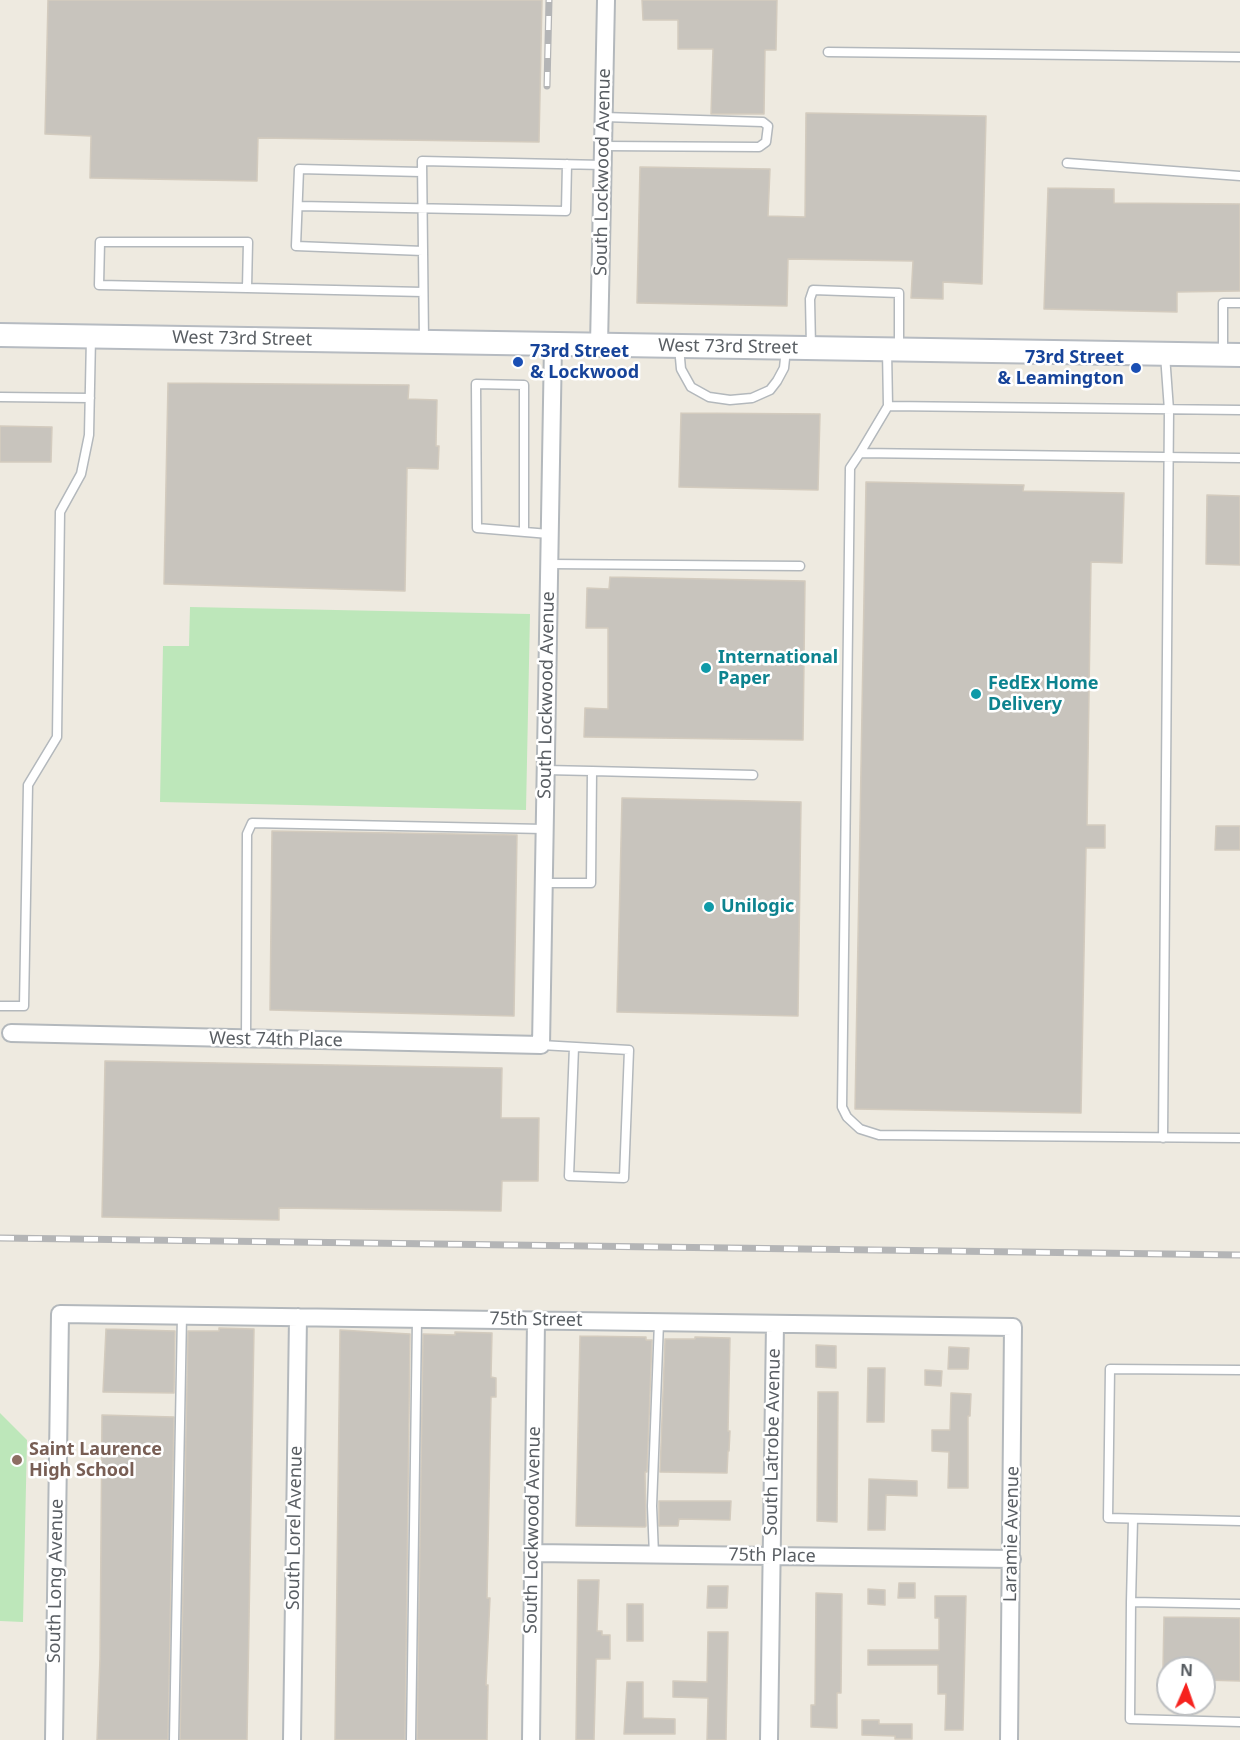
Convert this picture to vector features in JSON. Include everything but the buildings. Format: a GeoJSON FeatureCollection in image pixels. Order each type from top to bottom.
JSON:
{"type":"FeatureCollection","features":[{"type":"Feature","properties":{"kind":"street","name":"South Lockwood Avenue"},"geometry":{"type":"LineString","coordinates":[[600,345],[606,0]]}},
{"type":"Feature","properties":{"kind":"street","name":"West 73rd Street"},"geometry":{"type":"LineString","coordinates":[[0,335],[1231,355]]}},
{"type":"Feature","properties":{"kind":"street","name":"South Lockwood Avenue"},"geometry":{"type":"LineString","coordinates":[[541,1045],[553,344]]}},
{"type":"Feature","properties":{"kind":"street","name":"West 74th Place"},"geometry":{"type":"LineString","coordinates":[[11,1033],[541,1045]]}},
{"type":"Feature","properties":{"kind":"street","name":"75th Street"},"geometry":{"type":"LineString","coordinates":[[60,1314],[1013,1327]]}},
{"type":"Feature","properties":{"kind":"street","name":"South Long Avenue"},"geometry":{"type":"LineString","coordinates":[[54,1740],[60,1314]]}},
{"type":"Feature","properties":{"kind":"street","name":"South Lorel Avenue"},"geometry":{"type":"LineString","coordinates":[[292,1740],[298,1317]]}},
{"type":"Feature","properties":{"kind":"street","name":"South Lockwood Avenue"},"geometry":{"type":"LineString","coordinates":[[531,1740],[536,1320]]}},
{"type":"Feature","properties":{"kind":"street","name":"South Latrobe Avenue"},"geometry":{"type":"LineString","coordinates":[[770,1740],[775,1324]]}},
{"type":"Feature","properties":{"kind":"street","name":"Laramie Avenue"},"geometry":{"type":"LineString","coordinates":[[1009,1740],[1013,1327]]}},
{"type":"Feature","properties":{"kind":"street","name":"75th Place"},"geometry":{"type":"LineString","coordinates":[[533,1553],[1012,1559]]}},
{"type":"Feature","properties":{"kind":"lane"},"geometry":{"type":"LineString","coordinates":[[828,52],[1240,57]]}},
{"type":"Feature","properties":{"kind":"lane"},"geometry":{"type":"LineString","coordinates":[[603,146],[759,147],[766,142],[768,126],[763,122],[604,117]]}},
{"type":"Feature","properties":{"kind":"lane"},"geometry":{"type":"LineString","coordinates":[[424,342],[422,161],[603,165]]}},
{"type":"Feature","properties":{"kind":"lane"},"geometry":{"type":"LineString","coordinates":[[1067,163],[1240,176]]}},
{"type":"Feature","properties":{"kind":"lane"},"geometry":{"type":"LineString","coordinates":[[298,206],[566,211],[567,164]]}},
{"type":"Feature","properties":{"kind":"lane"},"geometry":{"type":"LineString","coordinates":[[421,172],[299,169],[296,246],[423,251]]}},
{"type":"Feature","properties":{"kind":"lane"},"geometry":{"type":"LineString","coordinates":[[247,288],[248,242],[100,242],[99,285],[423,292]]}},
{"type":"Feature","properties":{"kind":"lane"},"geometry":{"type":"LineString","coordinates":[[811,348],[810,299],[813,290],[899,293],[888,406],[850,468],[842,1107],[847,1118],[860,1130],[879,1135],[1240,1138]]}},
{"type":"Feature","properties":{"kind":"lane"},"geometry":{"type":"LineString","coordinates":[[1231,355],[1223,303],[1240,303]]}},
{"type":"Feature","properties":{"kind":"lane"},"geometry":{"type":"LineString","coordinates":[[0,1006],[24,1006],[28,785],[57,737],[60,512],[81,474],[89,435],[92,336]]}},
{"type":"Feature","properties":{"kind":"lane"},"geometry":{"type":"LineString","coordinates":[[679,346],[681,369],[691,387],[709,397],[730,400],[752,398],[770,390],[784,368],[786,348]]}},
{"type":"Feature","properties":{"kind":"lane"},"geometry":{"type":"LineString","coordinates":[[1164,354],[1169,410],[1164,1138]]}},
{"type":"Feature","properties":{"kind":"lane"},"geometry":{"type":"LineString","coordinates":[[524,532],[524,385],[476,384],[477,528],[524,532],[549,534]]}},
{"type":"Feature","properties":{"kind":"lane"},"geometry":{"type":"LineString","coordinates":[[0,397],[90,398]]}},
{"type":"Feature","properties":{"kind":"lane"},"geometry":{"type":"LineString","coordinates":[[888,406],[1240,411]]}},
{"type":"Feature","properties":{"kind":"lane"},"geometry":{"type":"LineString","coordinates":[[860,453],[1240,458]]}},
{"type":"Feature","properties":{"kind":"lane"},"geometry":{"type":"LineString","coordinates":[[549,564],[800,566]]}},
{"type":"Feature","properties":{"kind":"lane"},"geometry":{"type":"LineString","coordinates":[[545,770],[753,775]]}},
{"type":"Feature","properties":{"kind":"lane"},"geometry":{"type":"LineString","coordinates":[[543,883],[591,883],[592,771]]}},
{"type":"Feature","properties":{"kind":"lane"},"geometry":{"type":"LineString","coordinates":[[246,1040],[247,834],[252,823],[544,829]]}},
{"type":"Feature","properties":{"kind":"lane"},"geometry":{"type":"LineString","coordinates":[[541,1045],[629,1050],[624,1178],[569,1176],[574,1047]]}},
{"type":"Feature","properties":{"kind":"lane"},"geometry":{"type":"LineString","coordinates":[[174,1740],[182,1315]]}},
{"type":"Feature","properties":{"kind":"lane"},"geometry":{"type":"LineString","coordinates":[[411,1740],[417,1318]]}},
{"type":"Feature","properties":{"kind":"lane"},"geometry":{"type":"LineString","coordinates":[[654,1555],[652,1506],[659,1322]]}},
{"type":"Feature","properties":{"kind":"lane"},"geometry":{"type":"LineString","coordinates":[[1240,1370],[1110,1368],[1108,1518],[1240,1521]]}},
{"type":"Feature","properties":{"kind":"lane"},"geometry":{"type":"LineString","coordinates":[[1133,1519],[1130,1719],[1240,1722]]}},
{"type":"Feature","properties":{"kind":"lane"},"geometry":{"type":"LineString","coordinates":[[1131,1602],[1240,1604]]}},
{"type":"Feature","properties":{"kind":"green space"},"geometry":{"type":"Polygon","coordinates":[[[190,607],[530,614],[526,810],[160,802],[163,646],[189,646],[190,607]]]}},
{"type":"Feature","properties":{"kind":"green space"},"geometry":{"type":"Polygon","coordinates":[[[0,1413],[27,1440],[23,1622],[0,1621],[0,1413]]]}},
{"type":"Feature","properties":{"kind":"railway"},"geometry":{"type":"LineString","coordinates":[[547,86],[549,0]]}},
{"type":"Feature","properties":{"kind":"railway"},"geometry":{"type":"LineString","coordinates":[[0,1238],[1240,1255]]}},
{"type":"Feature","properties":{"kind":"place","name":"73rd Street & Lockwood"},"geometry":{"type":"Point","coordinates":[518,362]}},
{"type":"Feature","properties":{"kind":"place","name":"73rd Street & Leamington"},"geometry":{"type":"Point","coordinates":[1136,368]}},
{"type":"Feature","properties":{"kind":"place","name":"International Paper"},"geometry":{"type":"Point","coordinates":[706,668]}},
{"type":"Feature","properties":{"kind":"place","name":"FedEx Home Delivery"},"geometry":{"type":"Point","coordinates":[976,694]}},
{"type":"Feature","properties":{"kind":"place","name":"Unilogic"},"geometry":{"type":"Point","coordinates":[709,907]}},
{"type":"Feature","properties":{"kind":"place","name":"Saint Laurence High School"},"geometry":{"type":"Point","coordinates":[17,1460]}}]}
